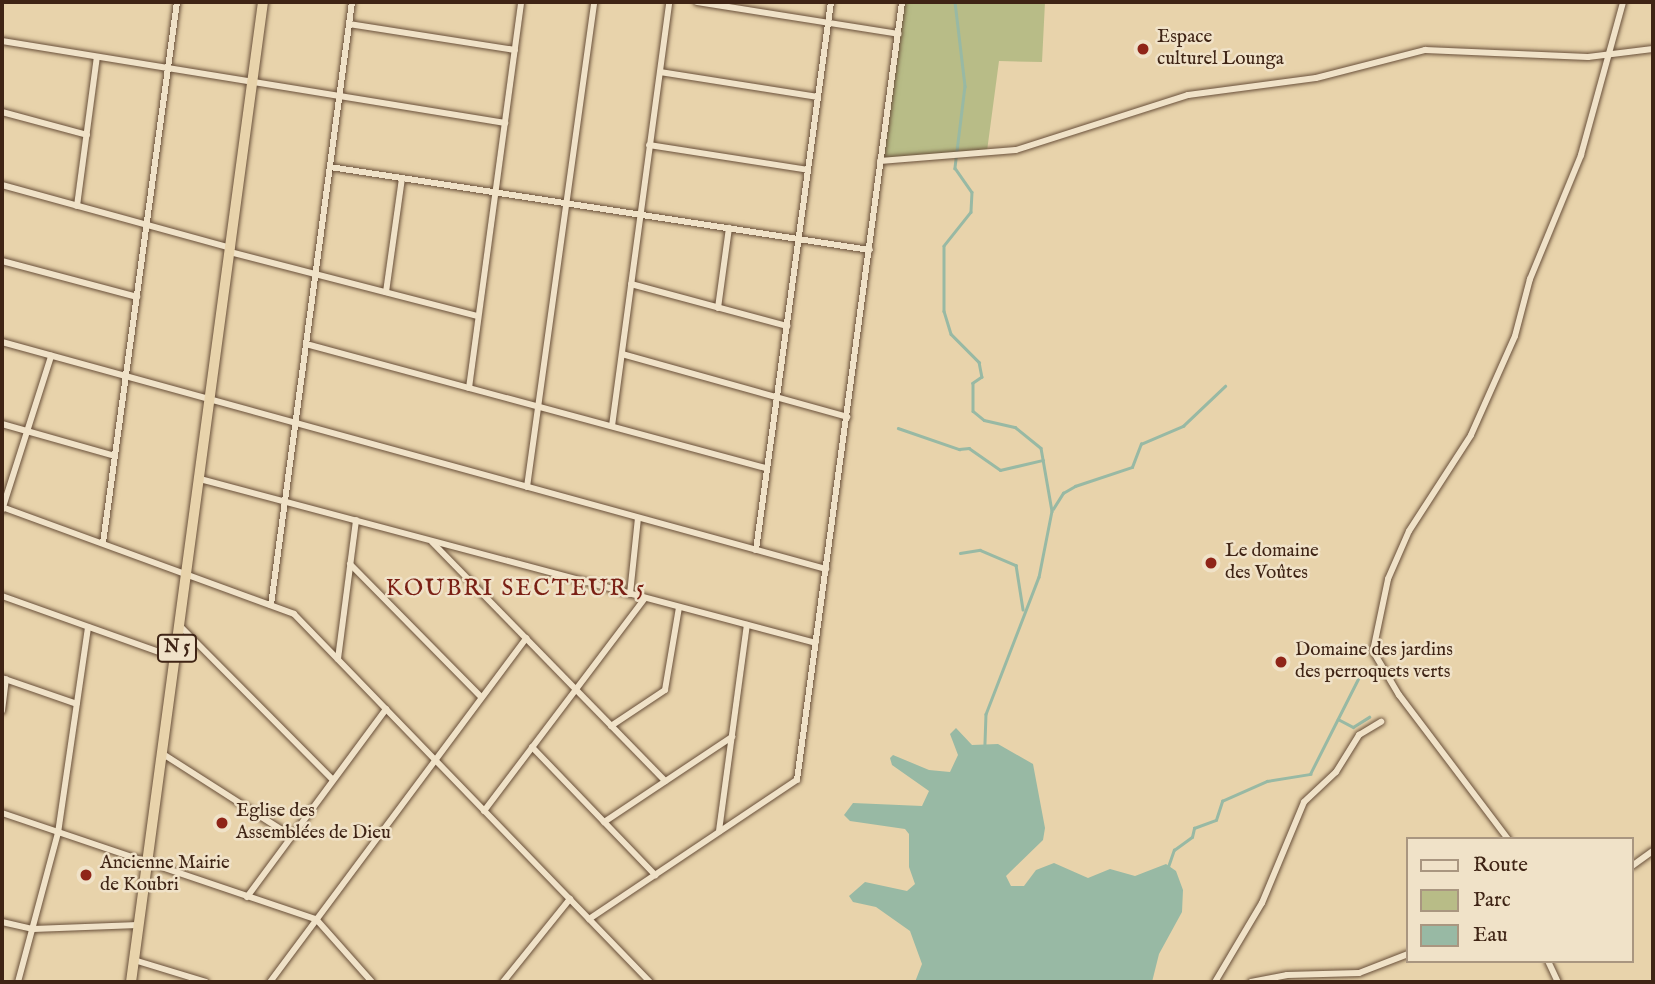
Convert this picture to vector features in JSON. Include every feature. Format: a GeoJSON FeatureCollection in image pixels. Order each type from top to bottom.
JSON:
{"type":"FeatureCollection","features":[{"type":"Feature","properties":{"kind":"highway","name":"N 5"},"geometry":{"type":"LineString","coordinates":[[131,982],[263,2]]}},
{"type":"Feature","properties":{"kind":"street"},"geometry":{"type":"LineString","coordinates":[[103,543],[177,2]]}},
{"type":"Feature","properties":{"kind":"street"},"geometry":{"type":"LineString","coordinates":[[271,605],[352,2]]}},
{"type":"Feature","properties":{"kind":"street"},"geometry":{"type":"LineString","coordinates":[[469,388],[521,2]]}},
{"type":"Feature","properties":{"kind":"street"},"geometry":{"type":"LineString","coordinates":[[527,487],[594,2]]}},
{"type":"Feature","properties":{"kind":"street"},"geometry":{"type":"LineString","coordinates":[[612,426],[669,2]]}},
{"type":"Feature","properties":{"kind":"street"},"geometry":{"type":"LineString","coordinates":[[697,2],[898,34]]}},
{"type":"Feature","properties":{"kind":"street"},"geometry":{"type":"LineString","coordinates":[[756,550],[831,2]]}},
{"type":"Feature","properties":{"kind":"street"},"geometry":{"type":"LineString","coordinates":[[589,919],[797,780],[902,2]]}},
{"type":"Feature","properties":{"kind":"street"},"geometry":{"type":"LineString","coordinates":[[1506,837],[1399,695],[1373,651],[1388,579],[1404,543],[1453,456],[1471,435],[1515,336],[1530,279],[1581,155],[1623,2]]}},
{"type":"Feature","properties":{"kind":"street"},"geometry":{"type":"LineString","coordinates":[[349,24],[515,50]]}},
{"type":"Feature","properties":{"kind":"street"},"geometry":{"type":"LineString","coordinates":[[2,41],[505,123]]}},
{"type":"Feature","properties":{"kind":"street"},"geometry":{"type":"LineString","coordinates":[[880,161],[1016,150],[1188,95],[1316,78],[1425,50],[1607,57],[1653,49]]}},
{"type":"Feature","properties":{"kind":"street"},"geometry":{"type":"LineString","coordinates":[[78,206],[97,57]]}},
{"type":"Feature","properties":{"kind":"street"},"geometry":{"type":"LineString","coordinates":[[660,72],[818,97]]}},
{"type":"Feature","properties":{"kind":"street"},"geometry":{"type":"LineString","coordinates":[[2,112],[87,135]]}},
{"type":"Feature","properties":{"kind":"street"},"geometry":{"type":"LineString","coordinates":[[649,145],[808,170]]}},
{"type":"Feature","properties":{"kind":"street"},"geometry":{"type":"LineString","coordinates":[[330,167],[870,250]]}},
{"type":"Feature","properties":{"kind":"street"},"geometry":{"type":"LineString","coordinates":[[386,292],[402,178]]}},
{"type":"Feature","properties":{"kind":"street"},"geometry":{"type":"LineString","coordinates":[[2,186],[316,274],[478,316]]}},
{"type":"Feature","properties":{"kind":"street"},"geometry":{"type":"LineString","coordinates":[[718,308],[729,229]]}},
{"type":"Feature","properties":{"kind":"street"},"geometry":{"type":"LineString","coordinates":[[2,261],[137,297]]}},
{"type":"Feature","properties":{"kind":"street"},"geometry":{"type":"LineString","coordinates":[[631,284],[786,326]]}},
{"type":"Feature","properties":{"kind":"street"},"geometry":{"type":"LineString","coordinates":[[2,342],[826,569]]}},
{"type":"Feature","properties":{"kind":"street"},"geometry":{"type":"LineString","coordinates":[[306,344],[767,468]]}},
{"type":"Feature","properties":{"kind":"street"},"geometry":{"type":"LineString","coordinates":[[622,354],[847,417]]}},
{"type":"Feature","properties":{"kind":"street"},"geometry":{"type":"LineString","coordinates":[[51,356],[2,508],[294,614],[650,982]]}},
{"type":"Feature","properties":{"kind":"street"},"geometry":{"type":"LineString","coordinates":[[2,424],[115,456]]}},
{"type":"Feature","properties":{"kind":"street"},"geometry":{"type":"LineString","coordinates":[[200,479],[816,643]]}},
{"type":"Feature","properties":{"kind":"street"},"geometry":{"type":"LineString","coordinates":[[631,594],[638,518]]}},
{"type":"Feature","properties":{"kind":"street"},"geometry":{"type":"LineString","coordinates":[[338,659],[356,520]]}},
{"type":"Feature","properties":{"kind":"street"},"geometry":{"type":"LineString","coordinates":[[430,540],[665,781]]}},
{"type":"Feature","properties":{"kind":"street"},"geometry":{"type":"LineString","coordinates":[[350,564],[481,697]]}},
{"type":"Feature","properties":{"kind":"street"},"geometry":{"type":"LineString","coordinates":[[2,596],[176,659]]}},
{"type":"Feature","properties":{"kind":"street"},"geometry":{"type":"LineString","coordinates":[[484,811],[645,598]]}},
{"type":"Feature","properties":{"kind":"street"},"geometry":{"type":"LineString","coordinates":[[611,726],[665,690],[679,607]]}},
{"type":"Feature","properties":{"kind":"street"},"geometry":{"type":"LineString","coordinates":[[719,832],[747,625]]}},
{"type":"Feature","properties":{"kind":"street"},"geometry":{"type":"LineString","coordinates":[[180,626],[333,780]]}},
{"type":"Feature","properties":{"kind":"street"},"geometry":{"type":"LineString","coordinates":[[18,982],[58,833],[88,627]]}},
{"type":"Feature","properties":{"kind":"street"},"geometry":{"type":"LineString","coordinates":[[270,982],[526,638]]}},
{"type":"Feature","properties":{"kind":"street"},"geometry":{"type":"LineString","coordinates":[[2,711],[4,678],[77,704]]}},
{"type":"Feature","properties":{"kind":"street"},"geometry":{"type":"LineString","coordinates":[[247,897],[386,709]]}},
{"type":"Feature","properties":{"kind":"street"},"geometry":{"type":"LineString","coordinates":[[1215,982],[1262,903],[1304,802],[1336,772],[1359,735],[1381,722]]}},
{"type":"Feature","properties":{"kind":"street"},"geometry":{"type":"LineString","coordinates":[[604,822],[732,737]]}},
{"type":"Feature","properties":{"kind":"street"},"geometry":{"type":"LineString","coordinates":[[532,747],[655,875]]}},
{"type":"Feature","properties":{"kind":"street"},"geometry":{"type":"LineString","coordinates":[[163,754],[291,836]]}},
{"type":"Feature","properties":{"kind":"street"},"geometry":{"type":"LineString","coordinates":[[2,813],[316,919],[372,982]]}},
{"type":"Feature","properties":{"kind":"street"},"geometry":{"type":"LineString","coordinates":[[1634,865],[1653,852]]}},
{"type":"Feature","properties":{"kind":"street"},"geometry":{"type":"LineString","coordinates":[[503,982],[570,899]]}},
{"type":"Feature","properties":{"kind":"street"},"geometry":{"type":"LineString","coordinates":[[2,922],[33,929],[138,925]]}},
{"type":"Feature","properties":{"kind":"street"},"geometry":{"type":"LineString","coordinates":[[1251,982],[1287,975],[1359,973],[1406,955]]}},
{"type":"Feature","properties":{"kind":"street"},"geometry":{"type":"LineString","coordinates":[[134,960],[206,982]]}},
{"type":"Feature","properties":{"kind":"street"},"geometry":{"type":"LineString","coordinates":[[1549,963],[1558,982]]}},
{"type":"Feature","properties":{"kind":"green space"},"geometry":{"type":"Polygon","coordinates":[[[902,2],[1045,2],[1042,62],[999,61],[987,151],[880,161],[902,2]]]}},
{"type":"Feature","properties":{"kind":"water"},"geometry":{"type":"Polygon","coordinates":[[[956,728],[972,745],[998,744],[1033,764],[1045,828],[1043,840],[1006,876],[1011,886],[1024,886],[1036,870],[1054,863],[1088,878],[1110,869],[1135,876],[1166,864],[1176,871],[1183,890],[1182,912],[1159,954],[1152,982],[915,982],[922,964],[910,931],[876,907],[853,902],[849,896],[865,882],[907,891],[915,884],[909,867],[909,834],[905,829],[850,821],[844,815],[853,803],[922,806],[929,791],[892,765],[890,758],[893,755],[929,770],[950,772],[958,755],[950,734],[956,728]]]}},
{"type":"Feature","properties":{"kind":"waterway"},"geometry":{"type":"LineString","coordinates":[[955,2],[965,86],[955,168],[972,192],[971,212],[944,246],[944,311],[951,334],[979,362],[982,377],[973,383],[973,411],[984,420],[1015,427],[1041,448],[1052,511],[1039,577],[986,714],[985,746]]}},
{"type":"Feature","properties":{"kind":"waterway"},"geometry":{"type":"LineString","coordinates":[[1053,509],[1063,493],[1075,486],[1132,467],[1141,444],[1183,426],[1225,386]]}},
{"type":"Feature","properties":{"kind":"waterway"},"geometry":{"type":"LineString","coordinates":[[898,428],[959,449],[969,448],[1000,470],[1043,460]]}},
{"type":"Feature","properties":{"kind":"waterway"},"geometry":{"type":"LineString","coordinates":[[960,553],[980,550],[1016,565],[1023,609]]}},
{"type":"Feature","properties":{"kind":"waterway"},"geometry":{"type":"LineString","coordinates":[[1168,867],[1174,850],[1192,837],[1194,828],[1216,820],[1222,801],[1267,781],[1310,774],[1362,671]]}},
{"type":"Feature","properties":{"kind":"waterway"},"geometry":{"type":"LineString","coordinates":[[1338,719],[1353,727],[1369,717]]}},
{"type":"Feature","properties":{"kind":"place","name":"Espace culturel Lounga"},"geometry":{"type":"Point","coordinates":[1143,49]}},
{"type":"Feature","properties":{"kind":"place","name":"Le domaine des Voûtes"},"geometry":{"type":"Point","coordinates":[1211,563]}},
{"type":"Feature","properties":{"kind":"place","name":"Domaine des jardins des perroquets verts"},"geometry":{"type":"Point","coordinates":[1281,662]}},
{"type":"Feature","properties":{"kind":"place","name":"Eglise des Assemblées de Dieu"},"geometry":{"type":"Point","coordinates":[222,823]}},
{"type":"Feature","properties":{"kind":"place","name":"Ancienne Mairie de Koubri"},"geometry":{"type":"Point","coordinates":[86,875]}},
{"type":"Feature","properties":{"kind":"district","name":"KOUBRI SECTEUR 5"},"geometry":{"type":"Point","coordinates":[516,589]}}]}
